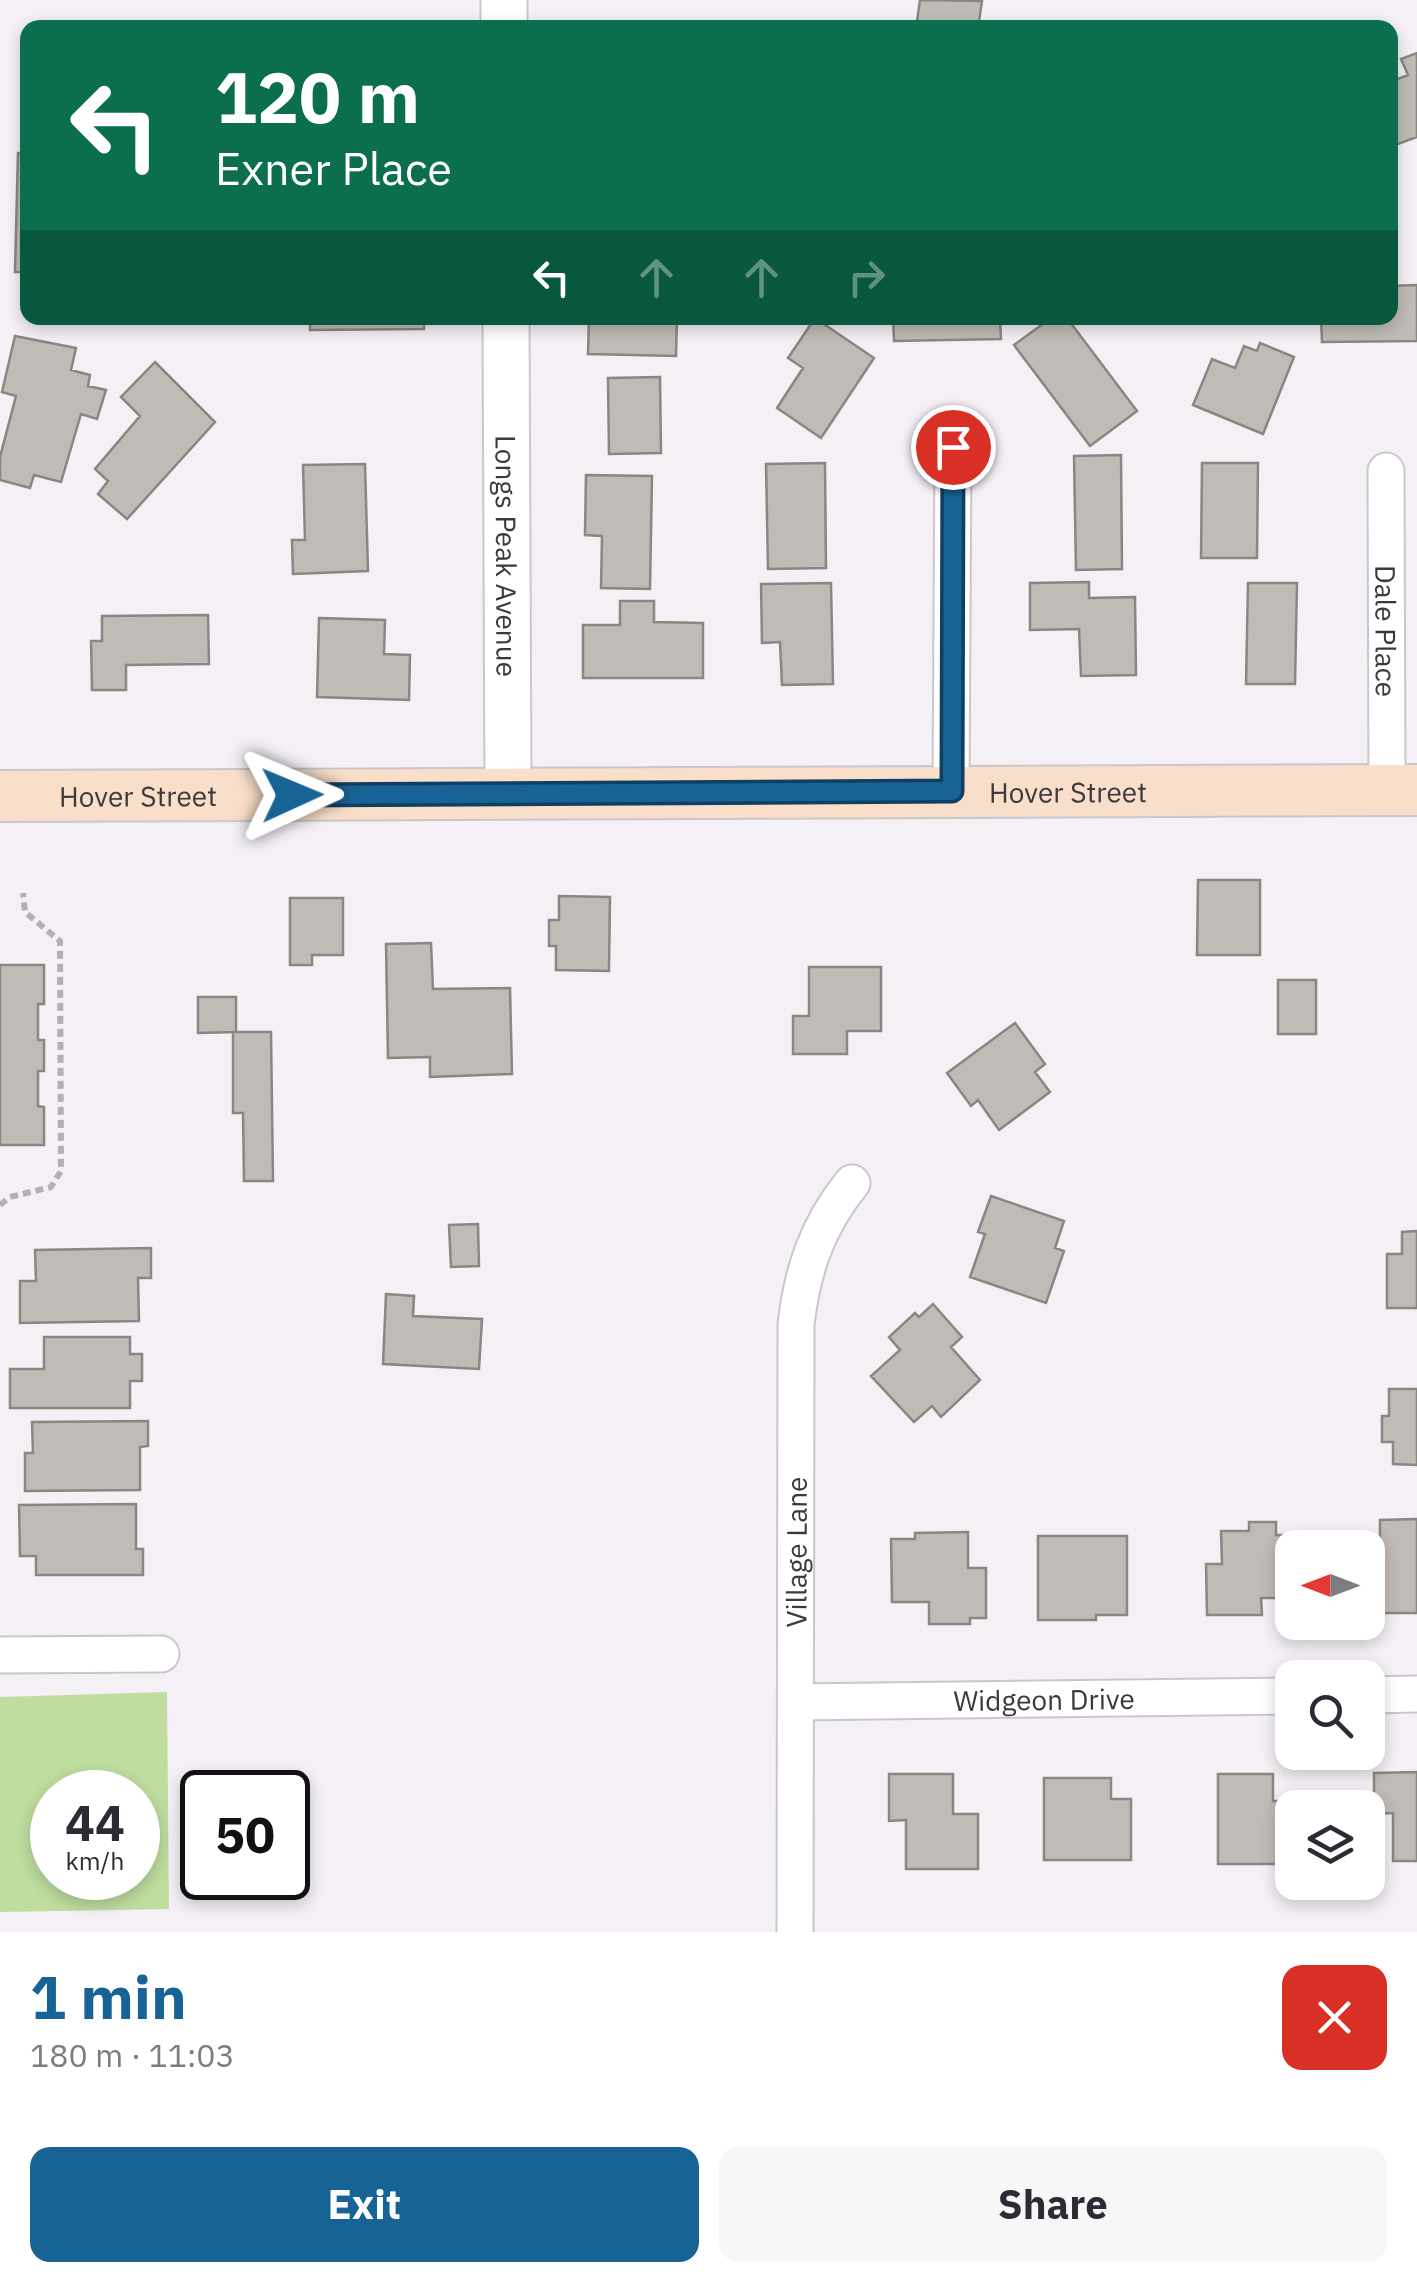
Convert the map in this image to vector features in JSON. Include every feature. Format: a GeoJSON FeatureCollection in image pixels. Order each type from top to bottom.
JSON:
{"type":"FeatureCollection","features":[{"type":"Feature","properties":{"kind":"main road","name":"Hover Street"},"geometry":{"type":"LineString","coordinates":[[0,796],[1402,790]]}},
{"type":"Feature","properties":{"kind":"street","name":"Longs Peak Avenue"},"geometry":{"type":"LineString","coordinates":[[506,325],[508,792]]}},
{"type":"Feature","properties":{"kind":"street"},"geometry":{"type":"LineString","coordinates":[[952,791],[953,447]]}},
{"type":"Feature","properties":{"kind":"street","name":"Dale Place"},"geometry":{"type":"LineString","coordinates":[[1386,470],[1402,790]]}},
{"type":"Feature","properties":{"kind":"street","name":"Village Lane"},"geometry":{"type":"LineString","coordinates":[[795,1932],[796,1325],[812,1250],[836,1202],[852,1184]]}},
{"type":"Feature","properties":{"kind":"street"},"geometry":{"type":"LineString","coordinates":[[0,1655],[161,1654]]}},
{"type":"Feature","properties":{"kind":"street"},"geometry":{"type":"LineString","coordinates":[[1385,1694],[1417,1694]]}},
{"type":"Feature","properties":{"kind":"street","name":"Widgeon Drive"},"geometry":{"type":"LineString","coordinates":[[796,1702],[1275,1696]]}},
{"type":"Feature","properties":{"kind":"path"},"geometry":{"type":"LineString","coordinates":[[0,1205],[10,1197],[51,1187],[61,1171],[60,941],[25,912],[23,893]]}},
{"type":"Feature","properties":{"kind":"green space"},"geometry":{"type":"Polygon","coordinates":[[[167,1692],[169,1909],[0,1912],[0,1697],[167,1692]]]}},
{"type":"Feature","properties":{"kind":"building"},"geometry":{"type":"Polygon","coordinates":[[[920,0],[982,1],[979,20],[917,20],[920,0]]]}},
{"type":"Feature","properties":{"kind":"building"},"geometry":{"type":"Polygon","coordinates":[[[1417,53],[1417,137],[1398,144],[1398,79],[1408,75],[1401,59],[1417,53]]]}},
{"type":"Feature","properties":{"kind":"building"},"geometry":{"type":"Polygon","coordinates":[[[18,153],[20,272],[15,272],[18,153]]]}},
{"type":"Feature","properties":{"kind":"building"},"geometry":{"type":"Polygon","coordinates":[[[1417,285],[1417,341],[1322,342],[1321,325],[1398,325],[1398,286],[1417,285]]]}},
{"type":"Feature","properties":{"kind":"building"},"geometry":{"type":"Polygon","coordinates":[[[310,325],[424,325],[424,329],[310,330],[310,325]]]}},
{"type":"Feature","properties":{"kind":"building"},"geometry":{"type":"Polygon","coordinates":[[[589,325],[677,325],[676,356],[588,354],[589,325]]]}},
{"type":"Feature","properties":{"kind":"building"},"geometry":{"type":"Polygon","coordinates":[[[810,325],[825,325],[874,358],[821,438],[777,408],[803,368],[788,358],[810,325]]]}},
{"type":"Feature","properties":{"kind":"building"},"geometry":{"type":"Polygon","coordinates":[[[893,325],[1000,325],[1001,339],[894,341],[893,325]]]}},
{"type":"Feature","properties":{"kind":"building"},"geometry":{"type":"Polygon","coordinates":[[[1041,325],[1072,325],[1137,411],[1090,446],[1014,345],[1041,325]]]}},
{"type":"Feature","properties":{"kind":"building"},"geometry":{"type":"Polygon","coordinates":[[[15,336],[76,348],[71,370],[90,375],[88,386],[106,390],[97,419],[81,414],[61,482],[34,475],[30,488],[0,480],[0,457],[16,396],[2,392],[15,336]]]}},
{"type":"Feature","properties":{"kind":"building"},"geometry":{"type":"Polygon","coordinates":[[[1260,343],[1294,357],[1263,434],[1193,405],[1212,359],[1235,368],[1244,346],[1257,351],[1260,343]]]}},
{"type":"Feature","properties":{"kind":"building"},"geometry":{"type":"Polygon","coordinates":[[[155,362],[215,422],[127,519],[98,494],[108,481],[95,469],[140,416],[121,397],[155,362]]]}},
{"type":"Feature","properties":{"kind":"building"},"geometry":{"type":"Polygon","coordinates":[[[660,377],[661,453],[609,454],[608,378],[660,377]]]}},
{"type":"Feature","properties":{"kind":"building"},"geometry":{"type":"Polygon","coordinates":[[[1121,455],[1122,569],[1076,570],[1074,456],[1121,455]]]}},
{"type":"Feature","properties":{"kind":"building"},"geometry":{"type":"Polygon","coordinates":[[[825,463],[826,568],[768,569],[766,464],[825,463]]]}},
{"type":"Feature","properties":{"kind":"building"},"geometry":{"type":"Polygon","coordinates":[[[1202,463],[1258,463],[1257,558],[1201,558],[1202,463]]]}},
{"type":"Feature","properties":{"kind":"building"},"geometry":{"type":"Polygon","coordinates":[[[365,464],[368,571],[293,574],[292,540],[305,540],[303,465],[365,464]]]}},
{"type":"Feature","properties":{"kind":"building"},"geometry":{"type":"Polygon","coordinates":[[[586,475],[652,476],[650,589],[601,588],[602,536],[585,535],[586,475]]]}},
{"type":"Feature","properties":{"kind":"building"},"geometry":{"type":"Polygon","coordinates":[[[1089,582],[1089,598],[1135,597],[1136,675],[1081,676],[1079,629],[1030,630],[1030,583],[1089,582]]]}},
{"type":"Feature","properties":{"kind":"building"},"geometry":{"type":"Polygon","coordinates":[[[831,583],[833,684],[782,685],[780,642],[762,643],[761,584],[831,583]]]}},
{"type":"Feature","properties":{"kind":"building"},"geometry":{"type":"Polygon","coordinates":[[[1248,583],[1297,583],[1295,684],[1246,684],[1248,583]]]}},
{"type":"Feature","properties":{"kind":"building"},"geometry":{"type":"Polygon","coordinates":[[[620,601],[654,601],[654,622],[703,623],[703,678],[583,678],[583,625],[620,625],[620,601]]]}},
{"type":"Feature","properties":{"kind":"building"},"geometry":{"type":"Polygon","coordinates":[[[208,615],[209,664],[126,665],[126,690],[92,690],[91,641],[102,641],[102,616],[208,615]]]}},
{"type":"Feature","properties":{"kind":"building"},"geometry":{"type":"Polygon","coordinates":[[[319,618],[385,620],[384,654],[410,655],[409,700],[317,697],[319,618]]]}},
{"type":"Feature","properties":{"kind":"building"},"geometry":{"type":"Polygon","coordinates":[[[1198,880],[1260,880],[1260,955],[1197,955],[1198,880]]]}},
{"type":"Feature","properties":{"kind":"building"},"geometry":{"type":"Polygon","coordinates":[[[559,896],[610,897],[609,971],[556,970],[556,946],[549,946],[549,920],[559,920],[559,896]]]}},
{"type":"Feature","properties":{"kind":"building"},"geometry":{"type":"Polygon","coordinates":[[[290,898],[343,898],[343,955],[312,955],[312,965],[290,965],[290,898]]]}},
{"type":"Feature","properties":{"kind":"building"},"geometry":{"type":"Polygon","coordinates":[[[431,943],[433,989],[510,988],[512,1074],[430,1077],[430,1057],[388,1058],[386,944],[431,943]]]}},
{"type":"Feature","properties":{"kind":"building"},"geometry":{"type":"Polygon","coordinates":[[[0,965],[44,965],[44,1004],[38,1004],[38,1040],[44,1040],[44,1071],[38,1071],[38,1106],[44,1107],[44,1145],[0,1145],[0,965]]]}},
{"type":"Feature","properties":{"kind":"building"},"geometry":{"type":"Polygon","coordinates":[[[809,967],[881,967],[881,1031],[847,1031],[847,1054],[793,1054],[793,1016],[809,1016],[809,967]]]}},
{"type":"Feature","properties":{"kind":"building"},"geometry":{"type":"Polygon","coordinates":[[[1278,980],[1316,980],[1316,1034],[1278,1034],[1278,980]]]}},
{"type":"Feature","properties":{"kind":"building"},"geometry":{"type":"Polygon","coordinates":[[[198,997],[236,997],[236,1032],[198,1033],[198,997]]]}},
{"type":"Feature","properties":{"kind":"building"},"geometry":{"type":"Polygon","coordinates":[[[1015,1023],[1045,1064],[1035,1072],[1050,1092],[999,1130],[978,1100],[971,1106],[947,1073],[1015,1023]]]}},
{"type":"Feature","properties":{"kind":"building"},"geometry":{"type":"Polygon","coordinates":[[[233,1032],[271,1032],[273,1181],[244,1181],[243,1113],[233,1113],[233,1032]]]}},
{"type":"Feature","properties":{"kind":"building"},"geometry":{"type":"Polygon","coordinates":[[[991,1196],[1064,1221],[1055,1248],[1064,1251],[1046,1303],[970,1277],[985,1234],[978,1232],[991,1196]]]}},
{"type":"Feature","properties":{"kind":"building"},"geometry":{"type":"Polygon","coordinates":[[[478,1224],[479,1266],[451,1267],[449,1225],[478,1224]]]}},
{"type":"Feature","properties":{"kind":"building"},"geometry":{"type":"Polygon","coordinates":[[[1417,1231],[1417,1308],[1387,1308],[1387,1254],[1402,1254],[1402,1232],[1417,1231]]]}},
{"type":"Feature","properties":{"kind":"building"},"geometry":{"type":"Polygon","coordinates":[[[151,1248],[151,1278],[138,1278],[139,1321],[20,1323],[20,1281],[36,1281],[35,1250],[151,1248]]]}},
{"type":"Feature","properties":{"kind":"building"},"geometry":{"type":"Polygon","coordinates":[[[386,1294],[414,1296],[413,1316],[482,1319],[479,1369],[383,1364],[386,1294]]]}},
{"type":"Feature","properties":{"kind":"building"},"geometry":{"type":"Polygon","coordinates":[[[933,1304],[962,1337],[951,1347],[980,1380],[941,1417],[932,1406],[914,1422],[871,1376],[900,1350],[889,1337],[915,1313],[919,1317],[933,1304]]]}},
{"type":"Feature","properties":{"kind":"building"},"geometry":{"type":"Polygon","coordinates":[[[44,1337],[130,1337],[130,1354],[142,1354],[142,1381],[130,1381],[130,1408],[10,1408],[10,1369],[44,1369],[44,1337]]]}},
{"type":"Feature","properties":{"kind":"building"},"geometry":{"type":"Polygon","coordinates":[[[1389,1389],[1417,1389],[1417,1465],[1393,1464],[1393,1442],[1382,1442],[1382,1416],[1389,1416],[1389,1389]]]}},
{"type":"Feature","properties":{"kind":"building"},"geometry":{"type":"Polygon","coordinates":[[[148,1421],[148,1446],[140,1447],[140,1490],[25,1491],[25,1453],[33,1453],[32,1422],[148,1421]]]}},
{"type":"Feature","properties":{"kind":"building"},"geometry":{"type":"Polygon","coordinates":[[[136,1504],[136,1549],[143,1549],[143,1575],[36,1575],[36,1556],[20,1556],[19,1505],[136,1504]]]}},
{"type":"Feature","properties":{"kind":"building"},"geometry":{"type":"Polygon","coordinates":[[[1417,1519],[1417,1613],[1385,1613],[1385,1530],[1380,1530],[1380,1520],[1417,1519]]]}},
{"type":"Feature","properties":{"kind":"building"},"geometry":{"type":"Polygon","coordinates":[[[1249,1522],[1276,1522],[1275,1598],[1261,1598],[1262,1615],[1207,1615],[1206,1564],[1222,1564],[1221,1531],[1249,1531],[1249,1522]]]}},
{"type":"Feature","properties":{"kind":"building"},"geometry":{"type":"Polygon","coordinates":[[[968,1532],[968,1568],[986,1568],[986,1618],[970,1618],[970,1624],[929,1624],[929,1602],[892,1602],[891,1539],[915,1539],[915,1533],[968,1532]]]}},
{"type":"Feature","properties":{"kind":"building"},"geometry":{"type":"Polygon","coordinates":[[[1038,1536],[1127,1536],[1127,1615],[1096,1615],[1096,1620],[1038,1620],[1038,1536]]]}},
{"type":"Feature","properties":{"kind":"building"},"geometry":{"type":"Polygon","coordinates":[[[1417,1772],[1417,1861],[1393,1861],[1393,1813],[1385,1813],[1385,1790],[1374,1790],[1374,1773],[1417,1772]]]}},
{"type":"Feature","properties":{"kind":"building"},"geometry":{"type":"Polygon","coordinates":[[[889,1774],[953,1774],[953,1814],[978,1814],[978,1869],[906,1869],[906,1820],[889,1821],[889,1774]]]}},
{"type":"Feature","properties":{"kind":"building"},"geometry":{"type":"Polygon","coordinates":[[[1218,1774],[1273,1774],[1275,1864],[1218,1864],[1218,1774]]]}},
{"type":"Feature","properties":{"kind":"building"},"geometry":{"type":"Polygon","coordinates":[[[1044,1778],[1111,1778],[1111,1799],[1131,1799],[1131,1860],[1044,1860],[1044,1778]]]}},
{"type":"Feature","properties":{"kind":"route"},"geometry":{"type":"LineString","coordinates":[[292,795],[952,791],[953,447]]}}]}
